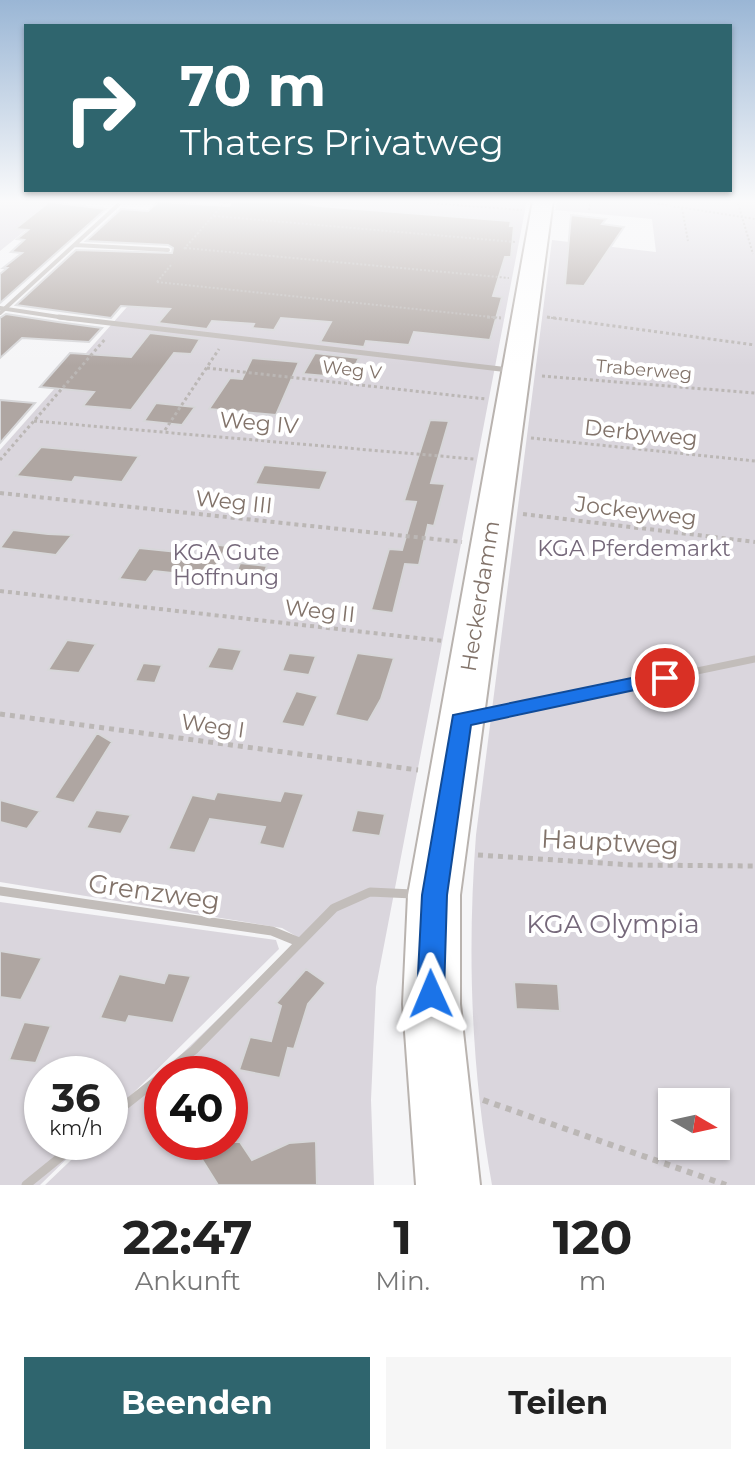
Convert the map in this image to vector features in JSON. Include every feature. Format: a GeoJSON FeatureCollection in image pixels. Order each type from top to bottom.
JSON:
{"type":"FeatureCollection","features":[{"type":"Feature","properties":{"kind":"street","name":"Heckerdamm"},"geometry":{"type":"LineString","coordinates":[[448,1185],[435,1075],[431,994],[452,874],[461,720],[524,373],[532,255]]}},
{"type":"Feature","properties":{"kind":"lane"},"geometry":{"type":"LineString","coordinates":[[2,310],[63,255]]}},
{"type":"Feature","properties":{"kind":"lane"},"geometry":{"type":"LineString","coordinates":[[2,310],[524,373]]}},
{"type":"Feature","properties":{"kind":"lane"},"geometry":{"type":"LineString","coordinates":[[461,720],[755,659]]}},
{"type":"Feature","properties":{"kind":"lane"},"geometry":{"type":"LineString","coordinates":[[187,1056],[334,908],[370,892],[452,874]]}},
{"type":"Feature","properties":{"kind":"lane","name":"Grenzweg"},"geometry":{"type":"LineString","coordinates":[[0,891],[272,931],[299,942]]}},
{"type":"Feature","properties":{"kind":"lane"},"geometry":{"type":"LineString","coordinates":[[128,1103],[144,1090]]}},
{"type":"Feature","properties":{"kind":"lane"},"geometry":{"type":"LineString","coordinates":[[26,1185],[57,1160]]}},
{"type":"Feature","properties":{"kind":"path"},"geometry":{"type":"LineString","coordinates":[[179,255],[157,282],[507,319]]}},
{"type":"Feature","properties":{"kind":"path"},"geometry":{"type":"LineString","coordinates":[[263,255],[515,279]]}},
{"type":"Feature","properties":{"kind":"path"},"geometry":{"type":"LineString","coordinates":[[539,316],[755,345]]}},
{"type":"Feature","properties":{"kind":"path"},"geometry":{"type":"LineString","coordinates":[[0,460],[117,325]]}},
{"type":"Feature","properties":{"kind":"path"},"geometry":{"type":"LineString","coordinates":[[165,430],[227,337]]}},
{"type":"Feature","properties":{"kind":"path","name":"Weg V"},"geometry":{"type":"LineString","coordinates":[[207,368],[493,400]]}},
{"type":"Feature","properties":{"kind":"path","name":"Traberweg"},"geometry":{"type":"LineString","coordinates":[[524,373],[755,393]]}},
{"type":"Feature","properties":{"kind":"path","name":"Weg IV"},"geometry":{"type":"LineString","coordinates":[[34,421],[481,459]]}},
{"type":"Feature","properties":{"kind":"path","name":"Derbyweg"},"geometry":{"type":"LineString","coordinates":[[523,437],[755,461]]}},
{"type":"Feature","properties":{"kind":"path","name":"Weg III"},"geometry":{"type":"LineString","coordinates":[[0,493],[465,542]]}},
{"type":"Feature","properties":{"kind":"path","name":"Jockeyweg"},"geometry":{"type":"LineString","coordinates":[[513,512],[755,542]]}},
{"type":"Feature","properties":{"kind":"path","name":"Weg II"},"geometry":{"type":"LineString","coordinates":[[0,591],[446,641]]}},
{"type":"Feature","properties":{"kind":"path","name":"Weg I"},"geometry":{"type":"LineString","coordinates":[[0,714],[421,770]]}},
{"type":"Feature","properties":{"kind":"path","name":"Hauptweg"},"geometry":{"type":"LineString","coordinates":[[452,874],[632,865],[755,866]]}},
{"type":"Feature","properties":{"kind":"path"},"geometry":{"type":"LineString","coordinates":[[471,1095],[726,1185]]}},
{"type":"Feature","properties":{"kind":"green space","name":"KGA Gute Hoffnung"},"geometry":{"type":"Polygon","coordinates":[[[173,255],[516,255],[376,987],[371,1100],[374,1185],[45,1185],[71,1160],[128,1160],[128,1106],[144,1090],[144,1160],[248,1160],[248,1056],[180,1056],[301,939],[282,928],[0,882],[0,450],[173,255]]]}},
{"type":"Feature","properties":{"kind":"green space"},"geometry":{"type":"Polygon","coordinates":[[[550,255],[755,255],[755,1185],[492,1185],[475,1054],[473,879],[476,835],[550,255]]]}},
{"type":"Feature","properties":{"kind":"green space"},"geometry":{"type":"Polygon","coordinates":[[[0,902],[276,940],[279,949],[171,1056],[144,1056],[144,1082],[128,1098],[128,1056],[24,1056],[24,1160],[66,1160],[40,1185],[0,1185],[0,902]]]}},
{"type":"Feature","properties":{"kind":"building"},"geometry":{"type":"Polygon","coordinates":[[[19,255],[54,255],[0,303],[0,274],[7,268],[3,268],[19,255]]]}},
{"type":"Feature","properties":{"kind":"building"},"geometry":{"type":"Polygon","coordinates":[[[70,255],[511,255],[505,257],[493,296],[502,297],[490,340],[414,332],[409,345],[366,341],[364,347],[320,342],[331,322],[281,318],[274,330],[252,328],[254,324],[212,321],[207,329],[158,323],[170,309],[121,306],[111,318],[16,305],[70,255]]]}},
{"type":"Feature","properties":{"kind":"building"},"geometry":{"type":"Polygon","coordinates":[[[568,255],[605,255],[584,286],[565,285],[568,255]]]}},
{"type":"Feature","properties":{"kind":"building"},"geometry":{"type":"Polygon","coordinates":[[[6,314],[102,328],[89,342],[22,338],[0,358],[0,318],[6,314]]]}},
{"type":"Feature","properties":{"kind":"building"},"geometry":{"type":"Polygon","coordinates":[[[150,333],[200,339],[191,354],[174,353],[131,410],[83,406],[94,392],[40,387],[70,353],[131,357],[150,333]]]}},
{"type":"Feature","properties":{"kind":"building"},"geometry":{"type":"Polygon","coordinates":[[[315,353],[359,358],[349,378],[303,374],[315,353]]]}},
{"type":"Feature","properties":{"kind":"building"},"geometry":{"type":"Polygon","coordinates":[[[252,358],[299,362],[276,415],[209,409],[230,378],[242,379],[252,358]]]}},
{"type":"Feature","properties":{"kind":"building"},"geometry":{"type":"Polygon","coordinates":[[[0,400],[35,403],[0,443],[0,400]]]}},
{"type":"Feature","properties":{"kind":"building"},"geometry":{"type":"Polygon","coordinates":[[[156,403],[195,407],[182,425],[144,421],[156,403]]]}},
{"type":"Feature","properties":{"kind":"building"},"geometry":{"type":"Polygon","coordinates":[[[430,420],[449,421],[431,483],[445,484],[434,526],[428,525],[419,565],[405,564],[393,613],[371,610],[389,549],[402,550],[416,502],[404,501],[430,420]]]}},
{"type":"Feature","properties":{"kind":"building"},"geometry":{"type":"Polygon","coordinates":[[[41,447],[139,456],[122,482],[75,477],[72,482],[16,476],[41,447]]]}},
{"type":"Feature","properties":{"kind":"building"},"geometry":{"type":"Polygon","coordinates":[[[264,465],[328,471],[320,490],[255,484],[264,465]]]}},
{"type":"Feature","properties":{"kind":"building"},"geometry":{"type":"Polygon","coordinates":[[[13,530],[72,535],[56,555],[0,548],[13,530]]]}},
{"type":"Feature","properties":{"kind":"building"},"geometry":{"type":"Polygon","coordinates":[[[204,543],[227,546],[210,577],[154,571],[146,582],[119,579],[139,548],[197,554],[204,543]]]}},
{"type":"Feature","properties":{"kind":"building"},"geometry":{"type":"Polygon","coordinates":[[[240,563],[267,566],[259,587],[231,585],[240,563]]]}},
{"type":"Feature","properties":{"kind":"building"},"geometry":{"type":"Polygon","coordinates":[[[67,640],[96,644],[79,673],[48,670],[67,640]]]}},
{"type":"Feature","properties":{"kind":"building"},"geometry":{"type":"Polygon","coordinates":[[[218,647],[242,650],[233,671],[207,668],[218,647]]]}},
{"type":"Feature","properties":{"kind":"building"},"geometry":{"type":"Polygon","coordinates":[[[289,653],[316,656],[309,675],[282,671],[289,653]]]}},
{"type":"Feature","properties":{"kind":"building"},"geometry":{"type":"Polygon","coordinates":[[[357,653],[394,658],[381,699],[368,722],[335,715],[357,653]]]}},
{"type":"Feature","properties":{"kind":"building"},"geometry":{"type":"Polygon","coordinates":[[[143,663],[162,665],[155,683],[135,681],[143,663]]]}},
{"type":"Feature","properties":{"kind":"building"},"geometry":{"type":"Polygon","coordinates":[[[296,691],[318,696],[304,727],[281,723],[296,691]]]}},
{"type":"Feature","properties":{"kind":"building"},"geometry":{"type":"Polygon","coordinates":[[[97,733],[112,742],[74,803],[54,798],[97,733]]]}},
{"type":"Feature","properties":{"kind":"building"},"geometry":{"type":"Polygon","coordinates":[[[284,791],[304,794],[284,849],[259,844],[265,827],[210,819],[195,853],[168,849],[192,795],[214,799],[217,792],[280,801],[284,791]]]}},
{"type":"Feature","properties":{"kind":"building"},"geometry":{"type":"Polygon","coordinates":[[[0,800],[40,811],[27,829],[0,822],[0,800]]]}},
{"type":"Feature","properties":{"kind":"building"},"geometry":{"type":"Polygon","coordinates":[[[96,810],[131,815],[121,834],[86,828],[96,810]]]}},
{"type":"Feature","properties":{"kind":"building"},"geometry":{"type":"Polygon","coordinates":[[[357,810],[385,814],[380,836],[351,832],[357,810]]]}},
{"type":"Feature","properties":{"kind":"building"},"geometry":{"type":"Polygon","coordinates":[[[0,951],[42,958],[21,1000],[0,997],[0,951]]]}},
{"type":"Feature","properties":{"kind":"building"},"geometry":{"type":"Polygon","coordinates":[[[306,969],[326,983],[308,1004],[294,1049],[288,1048],[280,1078],[248,1072],[248,1056],[244,1056],[250,1037],[271,1041],[281,1006],[276,1003],[306,969]]]}},
{"type":"Feature","properties":{"kind":"building"},"geometry":{"type":"Polygon","coordinates":[[[168,973],[191,976],[173,1023],[129,1016],[126,1023],[100,1018],[119,974],[164,983],[168,973]]]}},
{"type":"Feature","properties":{"kind":"building"},"geometry":{"type":"Polygon","coordinates":[[[514,982],[558,984],[560,1011],[516,1009],[514,982]]]}},
{"type":"Feature","properties":{"kind":"building"},"geometry":{"type":"Polygon","coordinates":[[[24,1022],[51,1026],[39,1056],[24,1056],[24,1062],[9,1060],[24,1022]]]}},
{"type":"Feature","properties":{"kind":"building"},"geometry":{"type":"Polygon","coordinates":[[[316,1141],[317,1185],[218,1185],[202,1160],[248,1160],[248,1154],[252,1160],[289,1143],[316,1141]]]}},
{"type":"Feature","properties":{"kind":"route"},"geometry":{"type":"LineString","coordinates":[[431,994],[434,895],[461,720],[665,678]]}},
{"type":"Feature","properties":{"kind":"park label","name":"KGA Pferdemarkt"},"geometry":{"type":"Point","coordinates":[634,548]}},
{"type":"Feature","properties":{"kind":"park label","name":"KGA Olympia"},"geometry":{"type":"Point","coordinates":[613,924]}}]}
